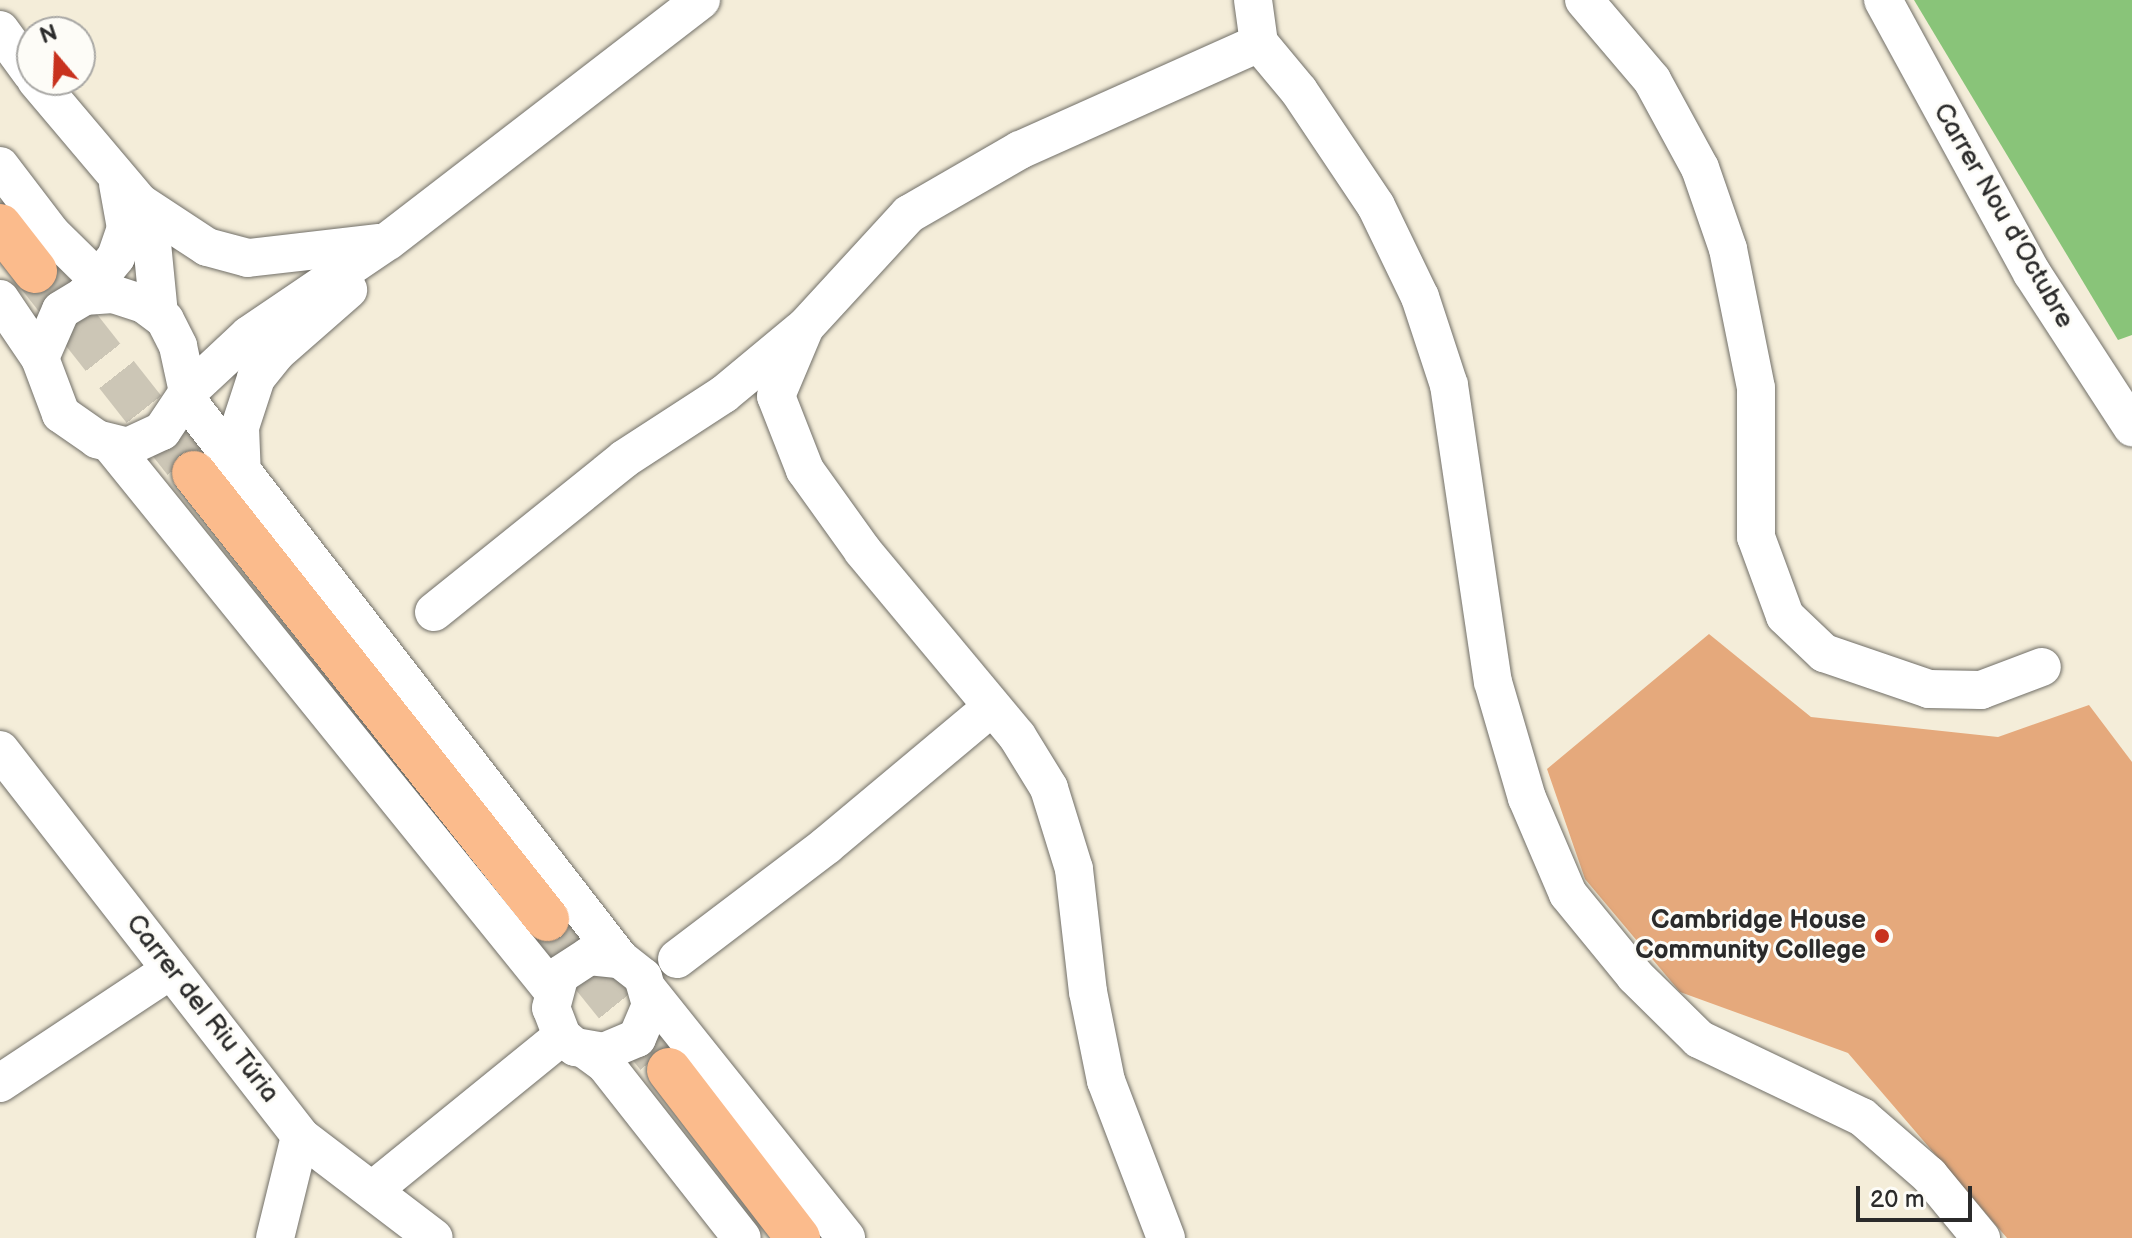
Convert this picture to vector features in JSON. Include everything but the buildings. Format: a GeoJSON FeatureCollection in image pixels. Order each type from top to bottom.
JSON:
{"type":"FeatureCollection","features":[{"type":"Feature","properties":{"kind":"main road"},"geometry":{"type":"LineString","coordinates":[[0,226],[35,271]]}},
{"type":"Feature","properties":{"kind":"main road"},"geometry":{"type":"LineString","coordinates":[[194,473],[547,919]]}},
{"type":"Feature","properties":{"kind":"main road"},"geometry":{"type":"LineString","coordinates":[[669,1070],[798,1238]]}},
{"type":"Feature","properties":{"kind":"street"},"geometry":{"type":"LineString","coordinates":[[112,446],[145,442],[175,419],[188,396],[249,335],[388,241],[701,0]]}},
{"type":"Feature","properties":{"kind":"street"},"geometry":{"type":"LineString","coordinates":[[1253,0],[1259,43],[1299,91],[1376,206],[1420,297],[1449,385],[1493,682],[1527,798],[1568,894],[1635,976],[1699,1039],[1862,1117],[1929,1175],[1981,1238]]}},
{"type":"Feature","properties":{"kind":"street"},"geometry":{"type":"LineString","coordinates":[[1584,0],[1652,80],[1700,168],[1728,249],[1756,388],[1756,537],[1785,616],[1824,653],[1929,689],[1981,690],[2042,667]]}},
{"type":"Feature","properties":{"kind":"street","name":"Carrer Nou d'Octubre"},"geometry":{"type":"LineString","coordinates":[[1883,0],[2032,273],[2132,427]]}},
{"type":"Feature","properties":{"kind":"street"},"geometry":{"type":"LineString","coordinates":[[0,30],[16,52]]}},
{"type":"Feature","properties":{"kind":"street"},"geometry":{"type":"LineString","coordinates":[[434,612],[624,459],[724,394],[805,327],[909,214],[1020,150],[1259,43]]}},
{"type":"Feature","properties":{"kind":"street"},"geometry":{"type":"LineString","coordinates":[[49,96],[140,203],[207,247],[248,258],[388,241]]}},
{"type":"Feature","properties":{"kind":"street"},"geometry":{"type":"LineString","coordinates":[[0,166],[98,290],[159,314]]}},
{"type":"Feature","properties":{"kind":"street"},"geometry":{"type":"LineString","coordinates":[[40,358],[51,323],[98,290],[116,257],[126,228],[123,194],[114,174]]}},
{"type":"Feature","properties":{"kind":"street"},"geometry":{"type":"LineString","coordinates":[[140,203],[151,233],[159,314],[178,346],[188,396],[242,477],[620,959]]}},
{"type":"Feature","properties":{"kind":"street"},"geometry":{"type":"LineString","coordinates":[[242,477],[240,427],[256,378],[276,353],[341,300],[388,241]]}},
{"type":"Feature","properties":{"kind":"street"},"geometry":{"type":"LineString","coordinates":[[0,299],[40,358],[61,414],[112,446],[553,991]]}},
{"type":"Feature","properties":{"kind":"street"},"geometry":{"type":"LineString","coordinates":[[805,327],[776,396],[805,470],[863,551],[992,707],[1049,788],[1074,869],[1088,992],[1106,1081],[1166,1238]]}},
{"type":"Feature","properties":{"kind":"street"},"geometry":{"type":"LineString","coordinates":[[677,959],[827,845],[992,707]]}},
{"type":"Feature","properties":{"kind":"street","name":"Carrer del Riu Túria"},"geometry":{"type":"LineString","coordinates":[[0,750],[300,1136],[374,1189],[434,1238]]}},
{"type":"Feature","properties":{"kind":"street"},"geometry":{"type":"LineString","coordinates":[[742,1238],[605,1064],[574,1044],[551,1008],[553,991],[573,963],[589,956],[620,959],[633,966],[649,991],[846,1238]]}},
{"type":"Feature","properties":{"kind":"street"},"geometry":{"type":"LineString","coordinates":[[0,1083],[171,970]]}},
{"type":"Feature","properties":{"kind":"street"},"geometry":{"type":"LineString","coordinates":[[374,1189],[574,1044],[621,1048],[637,1038],[648,1018],[649,991]]}},
{"type":"Feature","properties":{"kind":"street"},"geometry":{"type":"LineString","coordinates":[[275,1238],[300,1136]]}},
{"type":"Feature","properties":{"kind":"green space"},"geometry":{"type":"Polygon","coordinates":[[[1914,0],[2132,0],[2132,335],[2118,340],[1914,0]]]}},
{"type":"Feature","properties":{"kind":"tunnel"},"geometry":{"type":"LineString","coordinates":[[35,271],[194,473]]}},
{"type":"Feature","properties":{"kind":"tunnel"},"geometry":{"type":"LineString","coordinates":[[547,919],[669,1070]]}},
{"type":"Feature","properties":{"kind":"place","name":"Cambridge House Community College"},"geometry":{"type":"Point","coordinates":[1882,936]}}]}
